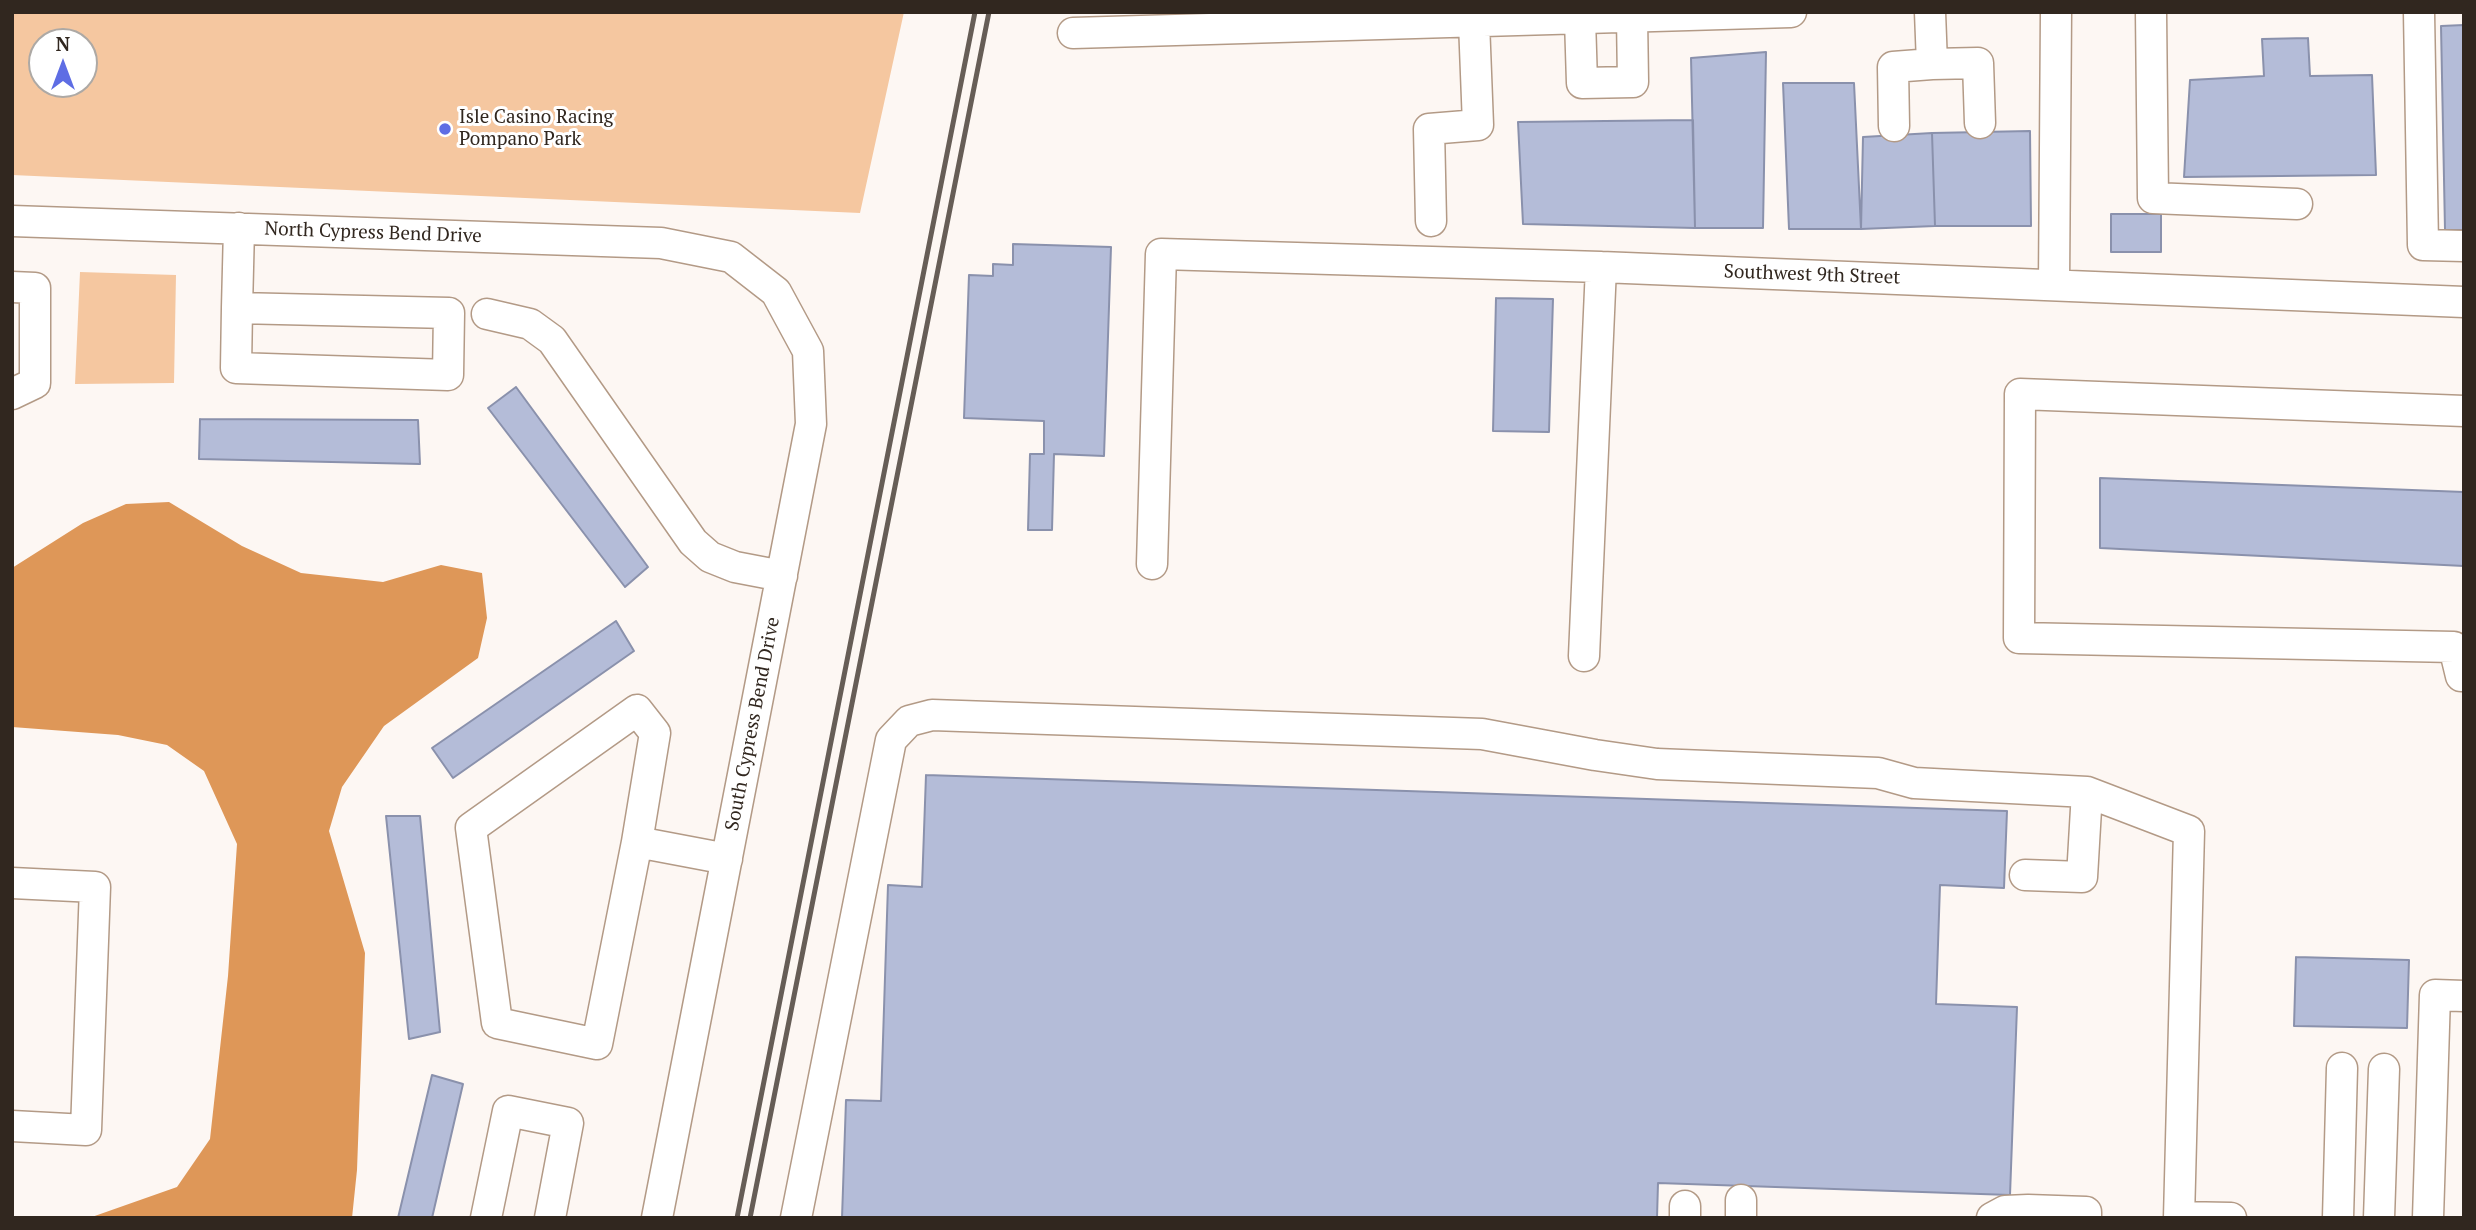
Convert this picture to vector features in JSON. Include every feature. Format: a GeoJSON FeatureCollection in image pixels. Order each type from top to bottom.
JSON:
{"type":"FeatureCollection","features":[{"type":"Feature","properties":{"kind":"street"},"geometry":{"type":"LineString","coordinates":[[1073,33],[1146,22],[1427,18],[1474,22],[1791,12]]}},
{"type":"Feature","properties":{"kind":"street"},"geometry":{"type":"LineString","coordinates":[[1930,12],[1933,64]]}},
{"type":"Feature","properties":{"kind":"street"},"geometry":{"type":"LineString","coordinates":[[2054,285],[2056,12]]}},
{"type":"Feature","properties":{"kind":"street"},"geometry":{"type":"LineString","coordinates":[[2151,12],[2153,198],[2297,204]]}},
{"type":"Feature","properties":{"kind":"street"},"geometry":{"type":"LineString","coordinates":[[2419,12],[2423,245],[2464,246]]}},
{"type":"Feature","properties":{"kind":"street"},"geometry":{"type":"LineString","coordinates":[[1580,19],[1582,83],[1633,82],[1632,17]]}},
{"type":"Feature","properties":{"kind":"street"},"geometry":{"type":"LineString","coordinates":[[1431,221],[1429,129],[1478,125],[1474,22]]}},
{"type":"Feature","properties":{"kind":"street"},"geometry":{"type":"LineString","coordinates":[[1894,126],[1893,66],[1933,64],[1978,63],[1980,123]]}},
{"type":"Feature","properties":{"kind":"street","name":"North Cypress Bend Drive"},"geometry":{"type":"LineString","coordinates":[[12,221],[661,243],[731,257]]}},
{"type":"Feature","properties":{"kind":"street"},"geometry":{"type":"LineString","coordinates":[[237,308],[449,313],[448,375],[236,368],[237,308],[239,228]]}},
{"type":"Feature","properties":{"kind":"street","name":"Southwest 9th Street"},"geometry":{"type":"LineString","coordinates":[[1152,564],[1161,254],[1601,267],[2464,302]]}},
{"type":"Feature","properties":{"kind":"street","name":"South Cypress Bend Drive"},"geometry":{"type":"LineString","coordinates":[[657,1218],[811,424],[808,351],[776,292],[731,257]]}},
{"type":"Feature","properties":{"kind":"street"},"geometry":{"type":"LineString","coordinates":[[1584,656],[1601,267]]}},
{"type":"Feature","properties":{"kind":"street"},"geometry":{"type":"LineString","coordinates":[[12,287],[35,288],[35,383],[12,394]]}},
{"type":"Feature","properties":{"kind":"street"},"geometry":{"type":"LineString","coordinates":[[487,314],[530,324],[552,340],[693,542],[710,557],[735,567],[782,576]]}},
{"type":"Feature","properties":{"kind":"street"},"geometry":{"type":"LineString","coordinates":[[2464,411],[2020,394],[2019,611],[2019,638],[2455,647],[2461,676],[2464,676]]}},
{"type":"Feature","properties":{"kind":"street"},"geometry":{"type":"LineString","coordinates":[[637,710],[655,733],[638,842],[597,1044],[496,1023],[471,828],[637,710]]}},
{"type":"Feature","properties":{"kind":"street"},"geometry":{"type":"LineString","coordinates":[[796,1218],[891,740],[909,721],[932,715],[1482,734],[1657,764],[1878,773],[1914,783],[2087,792],[2189,831],[2179,1217],[2231,1218]]}},
{"type":"Feature","properties":{"kind":"street"},"geometry":{"type":"LineString","coordinates":[[2025,874],[2082,877],[2087,792]]}},
{"type":"Feature","properties":{"kind":"street"},"geometry":{"type":"LineString","coordinates":[[638,842],[727,859]]}},
{"type":"Feature","properties":{"kind":"street"},"geometry":{"type":"LineString","coordinates":[[12,883],[95,887],[86,1130],[12,1126]]}},
{"type":"Feature","properties":{"kind":"street"},"geometry":{"type":"LineString","coordinates":[[2428,1218],[2449,996]]}},
{"type":"Feature","properties":{"kind":"street"},"geometry":{"type":"LineString","coordinates":[[2338,1218],[2342,1068]]}},
{"type":"Feature","properties":{"kind":"street"},"geometry":{"type":"LineString","coordinates":[[2379,1218],[2384,1069]]}},
{"type":"Feature","properties":{"kind":"street"},"geometry":{"type":"LineString","coordinates":[[486,1218],[508,1111],[568,1123],[550,1218]]}},
{"type":"Feature","properties":{"kind":"street"},"geometry":{"type":"LineString","coordinates":[[1992,1218],[2005,1212],[2028,1209],[2086,1212],[2086,1218]]}},
{"type":"Feature","properties":{"kind":"shaded area","name":"Isle Casino Racing Pompano Park"},"geometry":{"type":"Polygon","coordinates":[[[12,12],[904,12],[860,213],[12,175],[12,12]]]}},
{"type":"Feature","properties":{"kind":"shaded area"},"geometry":{"type":"Polygon","coordinates":[[[80,272],[176,275],[174,383],[75,384],[80,272]]]}},
{"type":"Feature","properties":{"kind":"shaded area"},"geometry":{"type":"Polygon","coordinates":[[[169,502],[242,546],[301,573],[383,582],[441,565],[482,573],[487,618],[478,658],[384,726],[342,787],[329,831],[365,953],[357,1170],[352,1218],[89,1218],[177,1187],[210,1139],[228,976],[237,844],[204,771],[167,745],[118,735],[12,727],[12,568],[83,523],[126,504],[169,502]]]}},
{"type":"Feature","properties":{"kind":"building"},"geometry":{"type":"Polygon","coordinates":[[[2464,25],[2464,230],[2445,230],[2441,26],[2464,25]]]}},
{"type":"Feature","properties":{"kind":"building"},"geometry":{"type":"Polygon","coordinates":[[[2308,38],[2310,76],[2372,75],[2376,175],[2184,177],[2190,80],[2264,76],[2262,39],[2308,38]]]}},
{"type":"Feature","properties":{"kind":"building"},"geometry":{"type":"Polygon","coordinates":[[[1766,52],[1763,228],[1695,228],[1691,58],[1766,52]]]}},
{"type":"Feature","properties":{"kind":"building"},"geometry":{"type":"Polygon","coordinates":[[[1783,83],[1854,83],[1861,229],[1789,229],[1783,83]]]}},
{"type":"Feature","properties":{"kind":"building"},"geometry":{"type":"Polygon","coordinates":[[[1693,120],[1695,228],[1523,224],[1518,122],[1693,120]]]}},
{"type":"Feature","properties":{"kind":"building"},"geometry":{"type":"Polygon","coordinates":[[[2030,131],[2031,226],[1935,226],[1932,133],[2030,131]]]}},
{"type":"Feature","properties":{"kind":"building"},"geometry":{"type":"Polygon","coordinates":[[[1932,133],[1935,226],[1861,229],[1863,137],[1932,133]]]}},
{"type":"Feature","properties":{"kind":"building"},"geometry":{"type":"Polygon","coordinates":[[[2111,214],[2161,214],[2161,252],[2111,252],[2111,214]]]}},
{"type":"Feature","properties":{"kind":"building"},"geometry":{"type":"Polygon","coordinates":[[[1013,244],[1111,247],[1104,456],[1054,454],[1052,530],[1028,530],[1030,454],[1044,454],[1044,421],[964,418],[969,275],[993,276],[993,264],[1013,265],[1013,244]]]}},
{"type":"Feature","properties":{"kind":"building"},"geometry":{"type":"Polygon","coordinates":[[[1496,298],[1553,299],[1549,432],[1493,431],[1496,298]]]}},
{"type":"Feature","properties":{"kind":"building"},"geometry":{"type":"Polygon","coordinates":[[[516,387],[648,567],[625,587],[488,408],[516,387]]]}},
{"type":"Feature","properties":{"kind":"building"},"geometry":{"type":"Polygon","coordinates":[[[200,419],[418,420],[420,464],[199,459],[200,419]]]}},
{"type":"Feature","properties":{"kind":"building"},"geometry":{"type":"Polygon","coordinates":[[[2100,478],[2464,492],[2464,566],[2100,548],[2100,478]]]}},
{"type":"Feature","properties":{"kind":"building"},"geometry":{"type":"Polygon","coordinates":[[[616,621],[634,651],[453,778],[432,748],[616,621]]]}},
{"type":"Feature","properties":{"kind":"building"},"geometry":{"type":"Polygon","coordinates":[[[926,775],[2007,811],[2004,888],[1940,885],[1936,1004],[2017,1007],[2010,1195],[1658,1183],[1657,1218],[842,1218],[846,1100],[881,1101],[888,885],[922,887],[926,775]]]}},
{"type":"Feature","properties":{"kind":"building"},"geometry":{"type":"Polygon","coordinates":[[[386,816],[420,816],[440,1032],[409,1039],[386,816]]]}},
{"type":"Feature","properties":{"kind":"building"},"geometry":{"type":"Polygon","coordinates":[[[2296,957],[2409,960],[2407,1028],[2294,1026],[2296,957]]]}},
{"type":"Feature","properties":{"kind":"building"},"geometry":{"type":"Polygon","coordinates":[[[432,1075],[463,1084],[432,1218],[398,1218],[432,1075]]]}},
{"type":"Feature","properties":{"kind":"railway"},"geometry":{"type":"LineString","coordinates":[[737,1218],[975,12]]}},
{"type":"Feature","properties":{"kind":"railway"},"geometry":{"type":"LineString","coordinates":[[750,1218],[989,12]]}},
{"type":"Feature","properties":{"kind":"place","name":"Isle Casino Racing Pompano Park"},"geometry":{"type":"Point","coordinates":[445,129]}}]}
